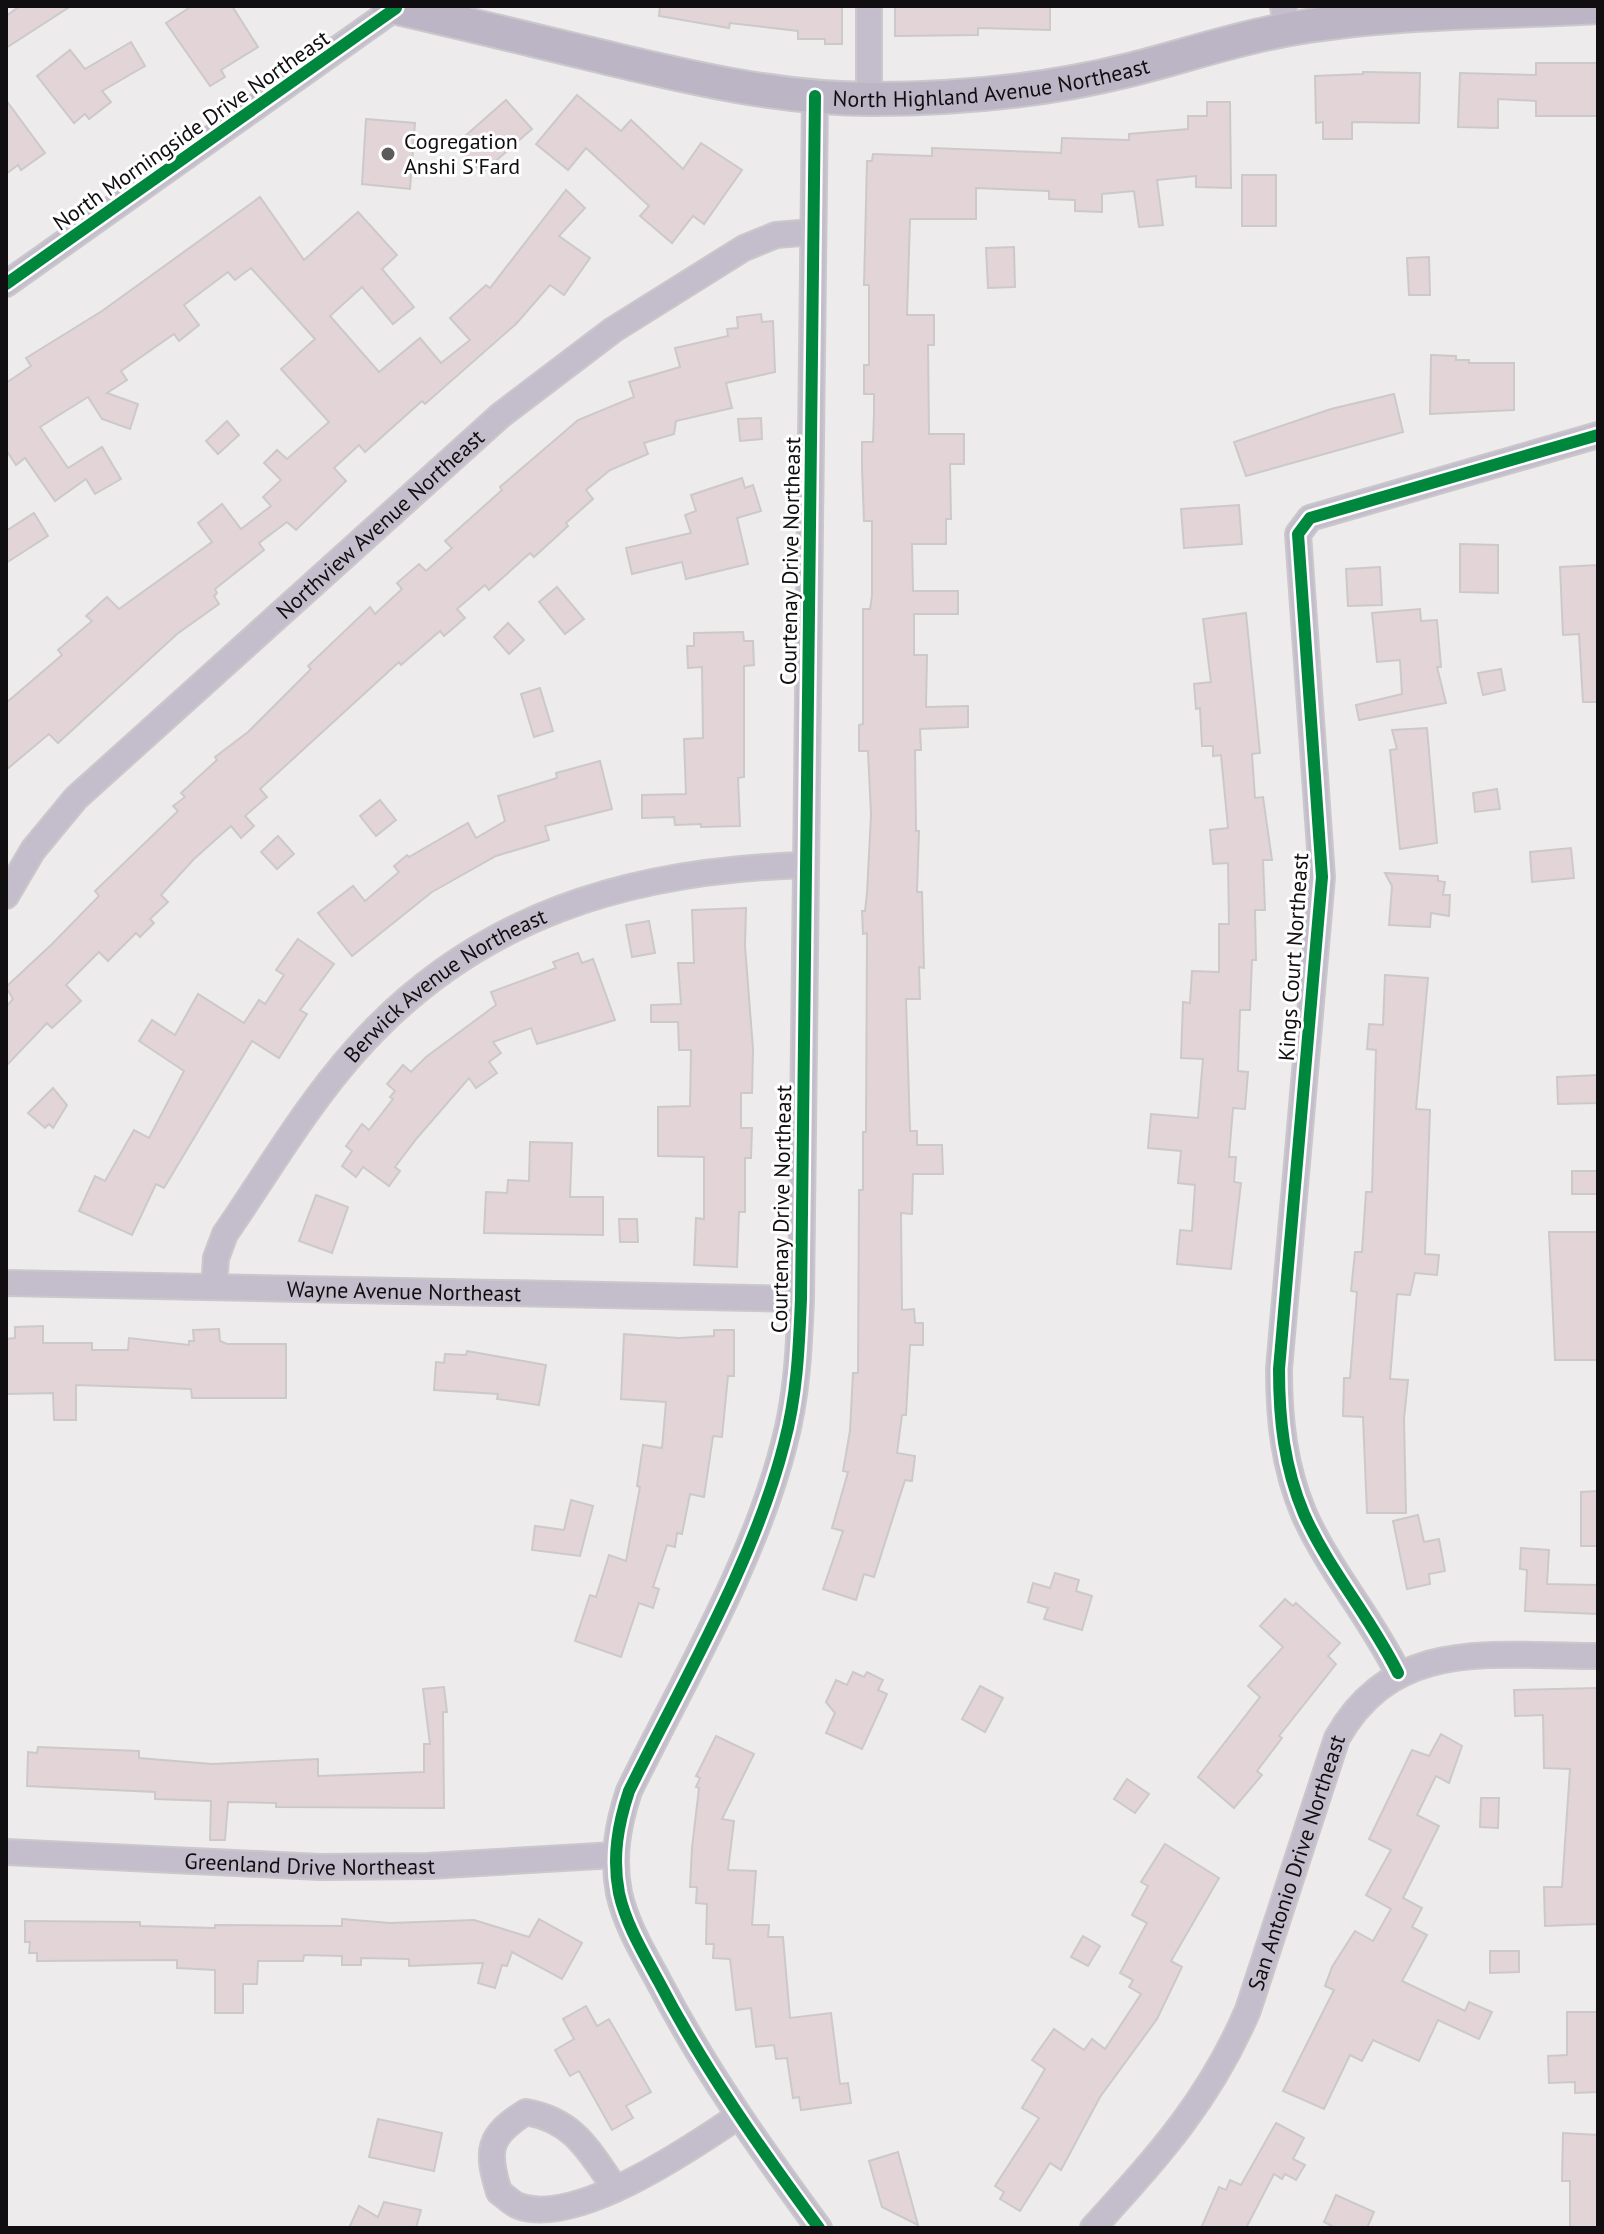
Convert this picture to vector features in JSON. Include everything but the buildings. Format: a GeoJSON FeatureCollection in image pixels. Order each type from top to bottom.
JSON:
{"type":"FeatureCollection","features":[{"type":"Feature","properties":{"kind":"street"},"geometry":{"type":"LineString","coordinates":[[869,6],[869,99]]}},
{"type":"Feature","properties":{"kind":"street","name":"North Highland Avenue Northeast"},"geometry":{"type":"LineString","coordinates":[[394,7],[693,78],[815,96],[869,99],[960,97],[1047,86],[1127,70],[1222,43],[1285,18],[1367,20],[1598,7]]}},
{"type":"Feature","properties":{"kind":"street","name":"North Morningside Drive Northeast"},"geometry":{"type":"LineString","coordinates":[[6,284],[394,7]]}},
{"type":"Feature","properties":{"kind":"street","name":"Courtenay Drive Northeast"},"geometry":{"type":"LineString","coordinates":[[815,96],[801,1299],[795,1396],[772,1488],[747,1551],[629,1791],[619,1822],[615,1855],[619,1893],[631,1929],[689,2039],[737,2117],[819,2228]]}},
{"type":"Feature","properties":{"kind":"street","name":"Northview Avenue Northeast"},"geometry":{"type":"LineString","coordinates":[[6,896],[33,850],[76,798],[501,415],[613,330],[744,248],[776,235],[813,232]]}},
{"type":"Feature","properties":{"kind":"street","name":"Kings Court Northeast"},"geometry":{"type":"LineString","coordinates":[[1398,1673],[1304,1514],[1287,1465],[1279,1415],[1279,1369],[1322,877],[1298,534],[1310,518],[1598,435]]}},
{"type":"Feature","properties":{"kind":"street","name":"Berwick Avenue Northeast"},"geometry":{"type":"LineString","coordinates":[[214,1287],[216,1258],[225,1234],[326,1087],[384,1020],[445,969],[521,924],[603,892],[672,877],[762,866],[806,865]]}},
{"type":"Feature","properties":{"kind":"street","name":"Wayne Avenue Northeast"},"geometry":{"type":"LineString","coordinates":[[6,1283],[801,1299]]}},
{"type":"Feature","properties":{"kind":"street","name":"San Antonio Drive Northeast"},"geometry":{"type":"LineString","coordinates":[[1093,2228],[1175,2136],[1206,2094],[1230,2052],[1248,2010],[1337,1738],[1362,1700],[1398,1673],[1422,1663],[1453,1657],[1598,1656]]}},
{"type":"Feature","properties":{"kind":"street","name":"Greenland Drive Northeast"},"geometry":{"type":"LineString","coordinates":[[6,1852],[320,1867],[429,1866],[615,1855]]}},
{"type":"Feature","properties":{"kind":"street"},"geometry":{"type":"LineString","coordinates":[[615,2188],[570,2128],[549,2116],[526,2112],[502,2127],[490,2149],[499,2192],[518,2206],[542,2209],[571,2204],[615,2188],[655,2171],[737,2117]]}},
{"type":"Feature","properties":{"kind":"cycle path"},"geometry":{"type":"LineString","coordinates":[[6,284],[396,8]]}},
{"type":"Feature","properties":{"kind":"cycle path"},"geometry":{"type":"LineString","coordinates":[[815,96],[801,1299],[797,1372],[784,1444],[755,1533],[716,1620],[629,1791],[619,1828],[616,1867],[626,1916],[677,2015],[734,2108],[819,2228]]}},
{"type":"Feature","properties":{"kind":"cycle path"},"geometry":{"type":"LineString","coordinates":[[1398,1673],[1325,1555],[1304,1514],[1287,1461],[1280,1406],[1279,1369],[1322,877],[1298,534],[1310,518],[1598,435]]}},
{"type":"Feature","properties":{"kind":"place","name":"Cogregation Anshi S'Fard"},"geometry":{"type":"Point","coordinates":[388,154]}}]}
